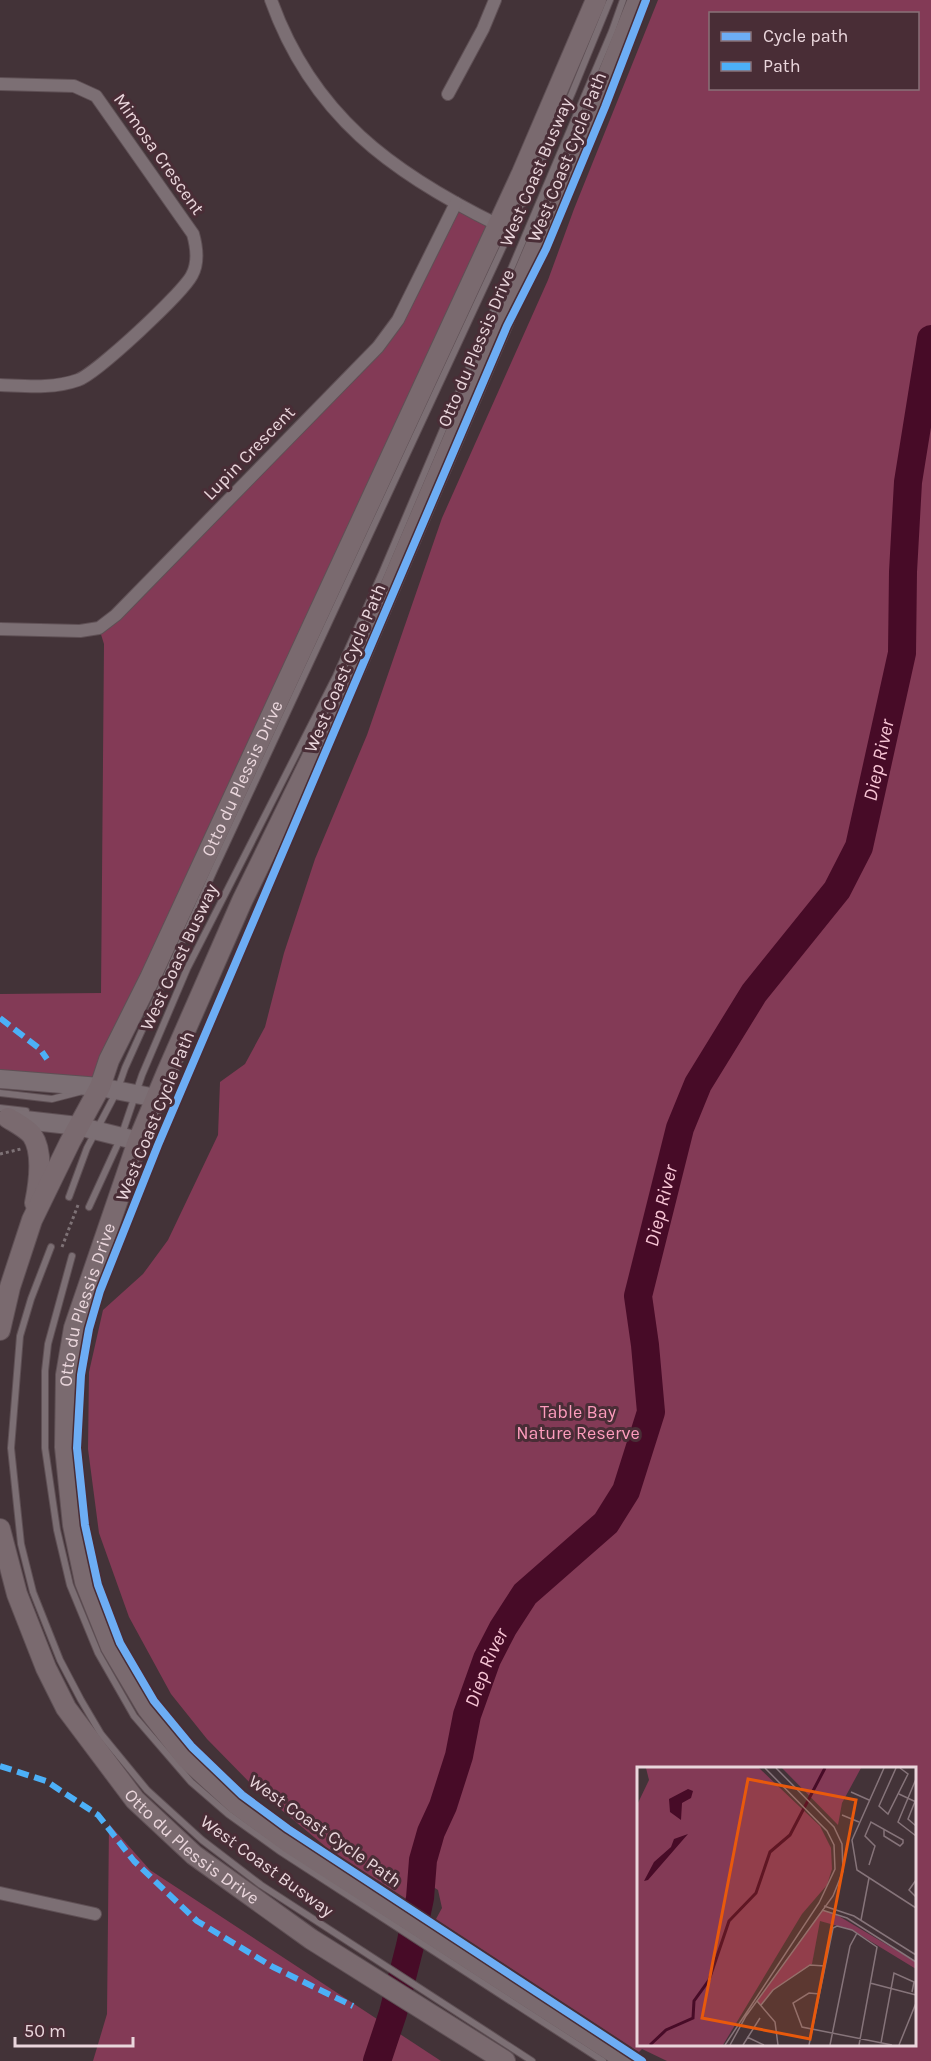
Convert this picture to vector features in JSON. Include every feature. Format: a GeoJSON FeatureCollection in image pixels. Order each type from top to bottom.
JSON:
{"type":"FeatureCollection","features":[{"type":"Feature","properties":{"kind":"main road","name":"Otto du Plessis Drive"},"geometry":{"type":"LineString","coordinates":[[0,1329],[10,1287],[32,1220],[109,1089],[110,1060],[498,225],[561,87],[596,0]]}},
{"type":"Feature","properties":{"kind":"main road","name":"Otto du Plessis Drive"},"geometry":{"type":"LineString","coordinates":[[627,2061],[324,1873],[288,1842],[236,1804],[187,1759],[147,1708],[111,1647],[85,1582],[73,1525],[65,1447],[66,1375],[74,1328],[130,1139],[156,1098],[242,901],[356,667],[638,0]]}},
{"type":"Feature","properties":{"kind":"main road"},"geometry":{"type":"LineString","coordinates":[[0,1079],[109,1089],[156,1098]]}},
{"type":"Feature","properties":{"kind":"main road"},"geometry":{"type":"LineString","coordinates":[[3,1115],[87,1128],[130,1139]]}},
{"type":"Feature","properties":{"kind":"main road"},"geometry":{"type":"LineString","coordinates":[[3,1115],[31,1134],[37,1148],[38,1187],[32,1220]]}},
{"type":"Feature","properties":{"kind":"main road","name":"Otto du Plessis Drive"},"geometry":{"type":"LineString","coordinates":[[0,1529],[17,1594],[46,1668],[66,1708],[135,1800],[194,1855],[311,1939],[505,2061]]}},
{"type":"Feature","properties":{"kind":"street"},"geometry":{"type":"LineString","coordinates":[[271,0],[281,29],[311,81],[354,132],[395,167],[498,225]]}},
{"type":"Feature","properties":{"kind":"street"},"geometry":{"type":"LineString","coordinates":[[448,94],[483,29],[495,0]]}},
{"type":"Feature","properties":{"kind":"street","name":"Mimosa Crescent"},"geometry":{"type":"LineString","coordinates":[[0,84],[74,86],[96,96],[193,234],[197,260],[193,274],[181,291],[112,356],[81,380],[58,386],[0,385]]}},
{"type":"Feature","properties":{"kind":"street","name":"Lupin Crescent"},"geometry":{"type":"LineString","coordinates":[[0,629],[80,631],[99,628],[116,615],[378,347],[398,320],[456,203]]}},
{"type":"Feature","properties":{"kind":"street"},"geometry":{"type":"LineString","coordinates":[[0,1893],[95,1914]]}},
{"type":"Feature","properties":{"kind":"lane","name":"West Coast Busway"},"geometry":{"type":"LineString","coordinates":[[109,1089],[125,1068],[508,236],[572,93],[610,0]]}},
{"type":"Feature","properties":{"kind":"lane","name":"West Coast Busway"},"geometry":{"type":"LineString","coordinates":[[89,1207],[130,1139],[135,1095],[187,969],[336,676],[547,185],[623,0]]}},
{"type":"Feature","properties":{"kind":"lane"},"geometry":{"type":"LineString","coordinates":[[0,1093],[52,1099],[109,1089]]}},
{"type":"Feature","properties":{"kind":"lane"},"geometry":{"type":"LineString","coordinates":[[69,1197],[87,1128]]}},
{"type":"Feature","properties":{"kind":"lane","name":"West Coast Busway"},"geometry":{"type":"LineString","coordinates":[[51,1246],[20,1336],[11,1448],[21,1544],[33,1592],[60,1660],[101,1734],[147,1790],[202,1840],[261,1885],[532,2061]]}},
{"type":"Feature","properties":{"kind":"lane","name":"West Coast Busway"},"geometry":{"type":"LineString","coordinates":[[72,1256],[48,1344],[44,1381],[45,1448],[57,1530],[70,1585],[98,1653],[134,1716],[191,1782],[228,1814],[324,1873],[603,2061]]}},
{"type":"Feature","properties":{"kind":"path"},"geometry":{"type":"LineString","coordinates":[[0,1154],[25,1147]]}},
{"type":"Feature","properties":{"kind":"green space","name":"Table Bay Nature Reserve"},"geometry":{"type":"Polygon","coordinates":[[[658,0],[931,0],[931,2061],[667,2061],[642,2049],[639,2052],[436,1919],[442,1908],[438,1890],[413,1874],[411,1902],[326,1847],[255,1788],[207,1739],[171,1694],[129,1617],[99,1533],[88,1449],[89,1372],[103,1310],[143,1274],[168,1240],[218,1135],[220,1082],[245,1064],[265,1027],[284,953],[315,859],[367,735],[442,518],[548,280],[658,0]]]}},
{"type":"Feature","properties":{"kind":"green space"},"geometry":{"type":"Polygon","coordinates":[[[456,203],[498,225],[100,1087],[0,1079],[0,994],[101,993],[104,644],[99,628],[378,347],[456,203]]]}},
{"type":"Feature","properties":{"kind":"green space"},"geometry":{"type":"Polygon","coordinates":[[[109,1824],[150,1870],[441,2061],[93,2061],[107,2014],[109,1824]]]}},
{"type":"Feature","properties":{"kind":"waterway","name":"Diep River"},"geometry":{"type":"LineString","coordinates":[[377,2061],[393,2013],[410,1946],[420,1898],[423,1860],[459,1756],[467,1715],[487,1659],[503,1628],[525,1594],[606,1523],[626,1491],[651,1412],[638,1296],[680,1128],[698,1084],[754,993],[837,890],[859,847],[902,653],[903,572],[908,482],[931,339]]}},
{"type":"Feature","properties":{"kind":"marked path"},"geometry":{"type":"LineString","coordinates":[[0,1018],[40,1049],[47,1059]]}},
{"type":"Feature","properties":{"kind":"marked path"},"geometry":{"type":"LineString","coordinates":[[0,1766],[46,1781],[98,1815],[134,1861],[197,1921],[273,1967],[353,2006]]}},
{"type":"Feature","properties":{"kind":"cycle path","name":"West Coast Cycle Path"},"geometry":{"type":"LineString","coordinates":[[642,2061],[288,1829],[242,1795],[192,1747],[154,1701],[120,1643],[98,1585],[85,1525],[77,1448],[81,1375],[89,1329],[100,1291],[158,1145],[507,326],[546,249],[605,107],[646,0]]}}]}
